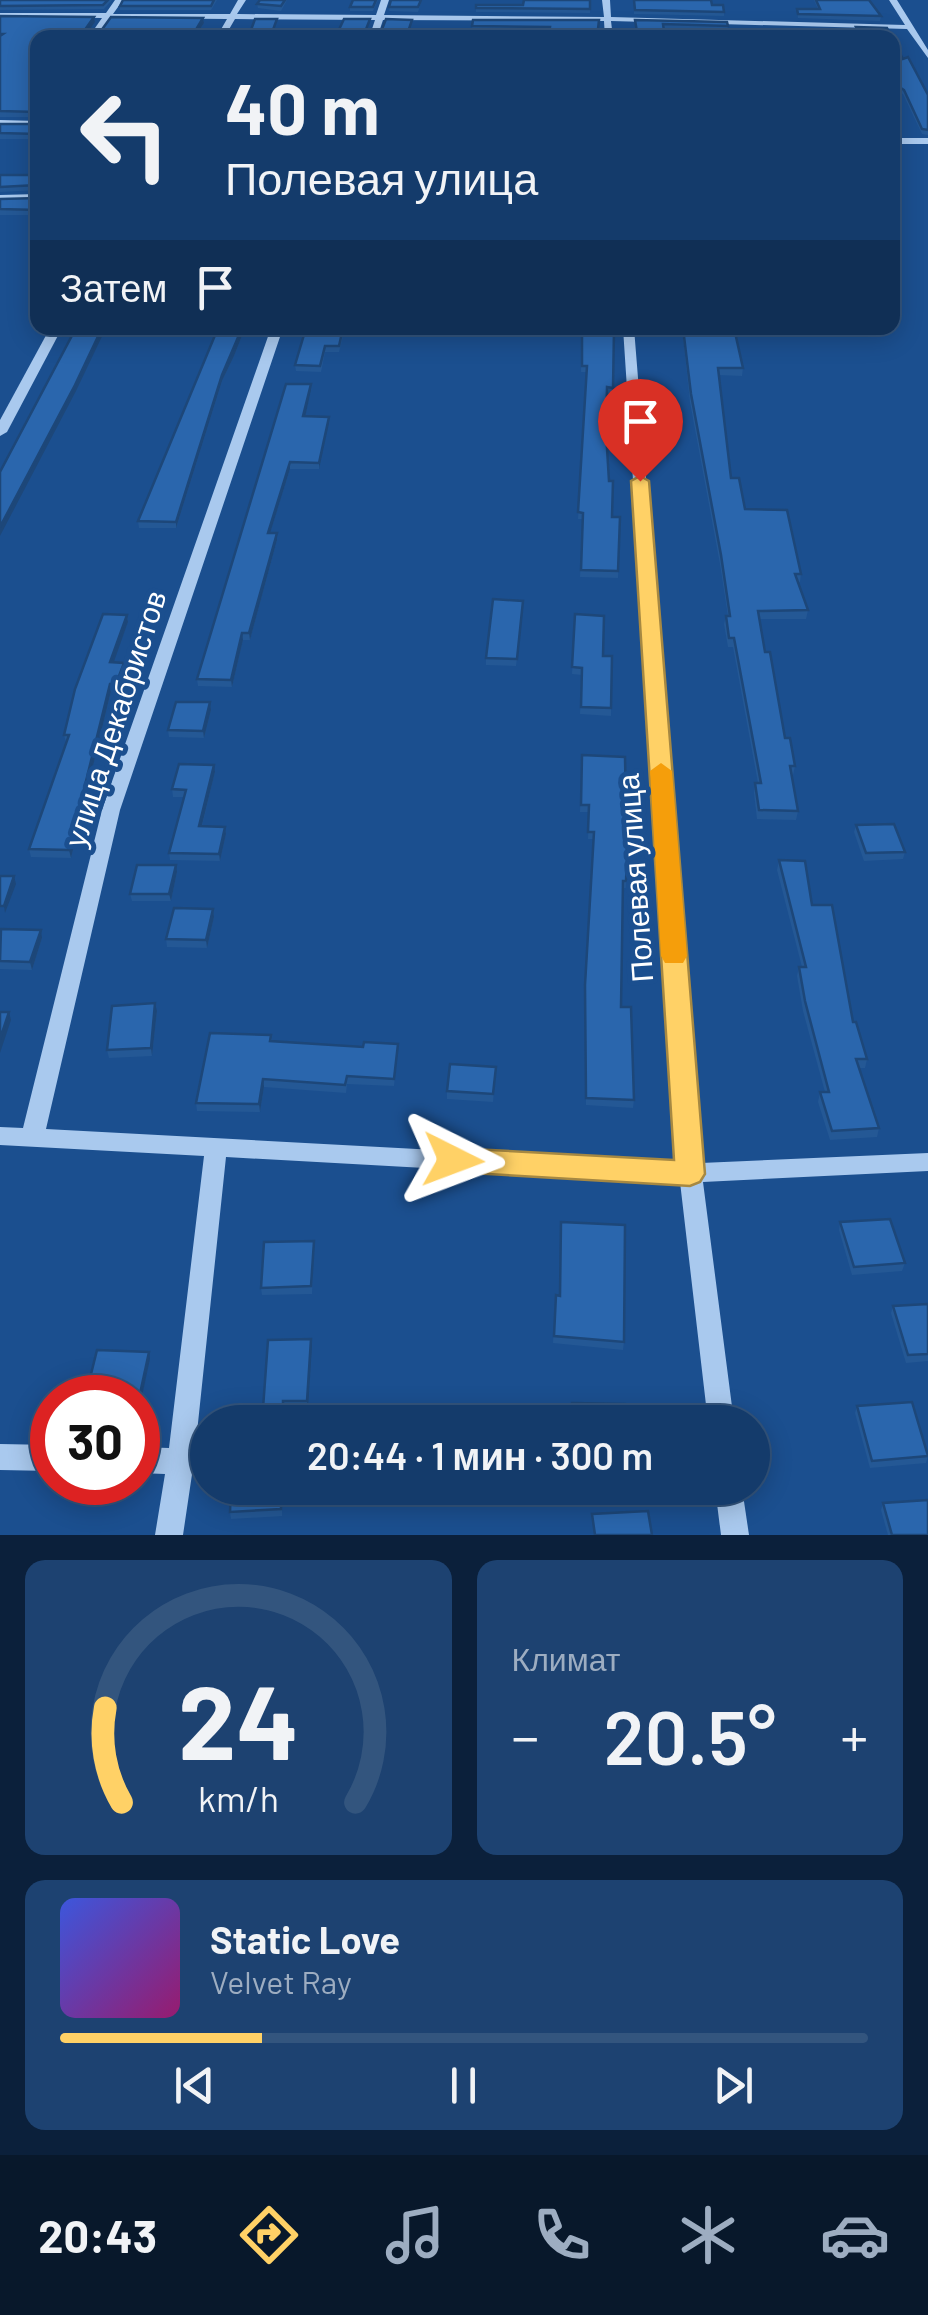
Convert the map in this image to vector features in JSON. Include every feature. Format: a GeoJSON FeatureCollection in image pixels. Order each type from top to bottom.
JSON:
{"type":"FeatureCollection","features":[{"type":"Feature","properties":{"kind":"street"},"geometry":{"type":"LineString","coordinates":[[1,16],[19,0]]}},
{"type":"Feature","properties":{"kind":"street"},"geometry":{"type":"LineString","coordinates":[[97,30],[119,0]]}},
{"type":"Feature","properties":{"kind":"street"},"geometry":{"type":"LineString","coordinates":[[225,30],[242,0]]}},
{"type":"Feature","properties":{"kind":"street"},"geometry":{"type":"LineString","coordinates":[[375,30],[385,0]]}},
{"type":"Feature","properties":{"kind":"street"},"geometry":{"type":"LineString","coordinates":[[606,0],[608,30]]}},
{"type":"Feature","properties":{"kind":"street"},"geometry":{"type":"LineString","coordinates":[[893,0],[928,56]]}},
{"type":"Feature","properties":{"kind":"street"},"geometry":{"type":"LineString","coordinates":[[1,16],[912,25]]}},
{"type":"Feature","properties":{"kind":"street"},"geometry":{"type":"LineString","coordinates":[[0,123],[30,121]]}},
{"type":"Feature","properties":{"kind":"street"},"geometry":{"type":"LineString","coordinates":[[900,140],[928,141]]}},
{"type":"Feature","properties":{"kind":"street"},"geometry":{"type":"LineString","coordinates":[[0,198],[30,197]]}},
{"type":"Feature","properties":{"kind":"street"},"geometry":{"type":"LineString","coordinates":[[0,432],[52,335]]}},
{"type":"Feature","properties":{"kind":"street","name":"улица Декабристов"},"geometry":{"type":"LineString","coordinates":[[33,1135],[111,810],[275,335]]}},
{"type":"Feature","properties":{"kind":"street","name":"Полевая улица"},"geometry":{"type":"LineString","coordinates":[[630,335],[690,1174],[719,1405]]}},
{"type":"Feature","properties":{"kind":"street"},"geometry":{"type":"LineString","coordinates":[[0,1136],[690,1174],[928,1162]]}},
{"type":"Feature","properties":{"kind":"street"},"geometry":{"type":"LineString","coordinates":[[169,1535],[216,1147]]}},
{"type":"Feature","properties":{"kind":"street"},"geometry":{"type":"LineString","coordinates":[[0,1457],[30,1458]]}},
{"type":"Feature","properties":{"kind":"street"},"geometry":{"type":"LineString","coordinates":[[160,1460],[181,1460]]}},
{"type":"Feature","properties":{"kind":"street"},"geometry":{"type":"LineString","coordinates":[[731,1505],[735,1535]]}},
{"type":"Feature","properties":{"kind":"building"},"geometry":{"type":"Polygon","coordinates":[[[0,0],[108,0],[103,5],[0,6],[0,0]]]}},
{"type":"Feature","properties":{"kind":"building"},"geometry":{"type":"Polygon","coordinates":[[[123,0],[214,0],[211,6],[120,6],[123,0]]]}},
{"type":"Feature","properties":{"kind":"building"},"geometry":{"type":"Polygon","coordinates":[[[260,0],[285,0],[281,6],[257,4],[260,0]]]}},
{"type":"Feature","properties":{"kind":"building"},"geometry":{"type":"Polygon","coordinates":[[[353,0],[376,0],[373,7],[350,7],[353,0]]]}},
{"type":"Feature","properties":{"kind":"building"},"geometry":{"type":"Polygon","coordinates":[[[391,0],[421,0],[418,7],[389,7],[391,0]]]}},
{"type":"Feature","properties":{"kind":"building"},"geometry":{"type":"Polygon","coordinates":[[[524,0],[590,0],[590,9],[476,8],[523,5],[524,0]]]}},
{"type":"Feature","properties":{"kind":"building"},"geometry":{"type":"Polygon","coordinates":[[[634,0],[711,0],[712,5],[723,5],[724,12],[635,10],[634,0]]]}},
{"type":"Feature","properties":{"kind":"building"},"geometry":{"type":"Polygon","coordinates":[[[816,0],[869,0],[881,16],[798,14],[797,9],[820,9],[816,0]]]}},
{"type":"Feature","properties":{"kind":"building"},"geometry":{"type":"Polygon","coordinates":[[[0,16],[94,17],[85,30],[30,30],[30,112],[0,111],[0,16]]]}},
{"type":"Feature","properties":{"kind":"building"},"geometry":{"type":"Polygon","coordinates":[[[111,17],[203,18],[196,30],[102,30],[111,17]]]}},
{"type":"Feature","properties":{"kind":"building"},"geometry":{"type":"Polygon","coordinates":[[[255,19],[277,19],[273,30],[251,30],[255,19]]]}},
{"type":"Feature","properties":{"kind":"building"},"geometry":{"type":"Polygon","coordinates":[[[344,19],[370,19],[366,30],[339,30],[344,19]]]}},
{"type":"Feature","properties":{"kind":"building"},"geometry":{"type":"Polygon","coordinates":[[[386,19],[412,20],[409,30],[382,30],[386,19]]]}},
{"type":"Feature","properties":{"kind":"building"},"geometry":{"type":"Polygon","coordinates":[[[473,20],[599,20],[598,30],[472,26],[473,20]]]}},
{"type":"Feature","properties":{"kind":"building"},"geometry":{"type":"Polygon","coordinates":[[[635,20],[727,22],[728,26],[663,24],[664,30],[637,30],[635,20]]]}},
{"type":"Feature","properties":{"kind":"building"},"geometry":{"type":"Polygon","coordinates":[[[856,27],[888,30],[858,30],[856,27]]]}},
{"type":"Feature","properties":{"kind":"building"},"geometry":{"type":"Polygon","coordinates":[[[900,54],[903,59],[908,57],[928,95],[928,130],[922,129],[900,87],[900,54]]]}},
{"type":"Feature","properties":{"kind":"building"},"geometry":{"type":"Polygon","coordinates":[[[0,124],[30,124],[30,134],[0,133],[0,124]]]}},
{"type":"Feature","properties":{"kind":"building"},"geometry":{"type":"Polygon","coordinates":[[[0,175],[30,175],[30,185],[0,187],[0,175]]]}},
{"type":"Feature","properties":{"kind":"building"},"geometry":{"type":"Polygon","coordinates":[[[30,198],[30,210],[0,209],[0,199],[30,198]]]}},
{"type":"Feature","properties":{"kind":"building"},"geometry":{"type":"Polygon","coordinates":[[[72,335],[99,335],[0,527],[0,472],[72,335]]]}},
{"type":"Feature","properties":{"kind":"building"},"geometry":{"type":"Polygon","coordinates":[[[215,335],[239,335],[222,375],[176,522],[138,521],[215,335]]]}},
{"type":"Feature","properties":{"kind":"building"},"geometry":{"type":"Polygon","coordinates":[[[304,335],[341,335],[339,346],[325,346],[320,366],[295,365],[304,335]]]}},
{"type":"Feature","properties":{"kind":"building"},"geometry":{"type":"Polygon","coordinates":[[[582,335],[614,335],[613,388],[607,387],[606,432],[609,481],[613,481],[612,517],[620,517],[618,571],[581,570],[583,513],[578,512],[587,366],[582,366],[582,335]]]}},
{"type":"Feature","properties":{"kind":"building"},"geometry":{"type":"Polygon","coordinates":[[[684,335],[736,335],[743,368],[718,368],[731,478],[739,478],[745,509],[787,510],[801,574],[795,574],[808,610],[758,611],[765,652],[770,652],[785,738],[790,738],[795,766],[790,766],[798,811],[759,810],[755,783],[761,783],[734,638],[729,638],[726,616],[730,616],[721,555],[684,335]]]}},
{"type":"Feature","properties":{"kind":"building"},"geometry":{"type":"Polygon","coordinates":[[[286,384],[311,384],[303,416],[329,417],[319,463],[290,462],[268,533],[277,533],[249,633],[242,633],[231,680],[197,679],[286,384]]]}},
{"type":"Feature","properties":{"kind":"building"},"geometry":{"type":"Polygon","coordinates":[[[493,599],[523,601],[517,659],[486,658],[493,599]]]}},
{"type":"Feature","properties":{"kind":"building"},"geometry":{"type":"Polygon","coordinates":[[[103,614],[127,615],[110,662],[124,663],[116,684],[110,684],[69,850],[29,849],[69,735],[64,735],[75,689],[103,614]]]}},
{"type":"Feature","properties":{"kind":"building"},"geometry":{"type":"Polygon","coordinates":[[[575,614],[604,616],[603,656],[612,656],[611,708],[581,707],[582,668],[572,667],[575,614]]]}},
{"type":"Feature","properties":{"kind":"building"},"geometry":{"type":"Polygon","coordinates":[[[176,702],[210,702],[203,731],[168,730],[176,702]]]}},
{"type":"Feature","properties":{"kind":"building"},"geometry":{"type":"Polygon","coordinates":[[[582,755],[625,757],[627,857],[623,881],[621,1007],[631,1007],[634,1100],[586,1098],[585,985],[594,832],[588,832],[589,805],[581,805],[582,755]]]}},
{"type":"Feature","properties":{"kind":"building"},"geometry":{"type":"Polygon","coordinates":[[[179,764],[214,765],[199,826],[225,827],[219,854],[169,853],[186,790],[172,789],[179,764]]]}},
{"type":"Feature","properties":{"kind":"building"},"geometry":{"type":"Polygon","coordinates":[[[894,824],[905,852],[866,853],[856,825],[894,824]]]}},
{"type":"Feature","properties":{"kind":"building"},"geometry":{"type":"Polygon","coordinates":[[[779,860],[805,861],[812,905],[832,905],[853,1022],[867,1059],[856,1059],[879,1128],[832,1131],[820,1092],[829,1092],[799,967],[806,967],[779,860]]]}},
{"type":"Feature","properties":{"kind":"building"},"geometry":{"type":"Polygon","coordinates":[[[137,865],[176,865],[169,894],[130,894],[137,865]]]}},
{"type":"Feature","properties":{"kind":"building"},"geometry":{"type":"Polygon","coordinates":[[[0,876],[14,876],[4,906],[0,906],[0,876]]]}},
{"type":"Feature","properties":{"kind":"building"},"geometry":{"type":"Polygon","coordinates":[[[174,908],[213,909],[206,940],[166,939],[174,908]]]}},
{"type":"Feature","properties":{"kind":"building"},"geometry":{"type":"Polygon","coordinates":[[[1,929],[41,930],[30,962],[0,961],[1,929]]]}},
{"type":"Feature","properties":{"kind":"building"},"geometry":{"type":"Polygon","coordinates":[[[155,1003],[151,1048],[107,1050],[112,1006],[155,1003]]]}},
{"type":"Feature","properties":{"kind":"building"},"geometry":{"type":"Polygon","coordinates":[[[0,1012],[9,1012],[0,1039],[0,1012]]]}},
{"type":"Feature","properties":{"kind":"building"},"geometry":{"type":"Polygon","coordinates":[[[210,1033],[271,1035],[270,1041],[363,1047],[364,1042],[398,1044],[394,1079],[347,1076],[345,1085],[263,1079],[259,1104],[196,1103],[210,1033]]]}},
{"type":"Feature","properties":{"kind":"building"},"geometry":{"type":"Polygon","coordinates":[[[450,1064],[496,1067],[493,1094],[447,1091],[450,1064]]]}},
{"type":"Feature","properties":{"kind":"building"},"geometry":{"type":"Polygon","coordinates":[[[890,1219],[905,1263],[854,1267],[840,1222],[890,1219]]]}},
{"type":"Feature","properties":{"kind":"building"},"geometry":{"type":"Polygon","coordinates":[[[561,1222],[625,1225],[624,1342],[554,1336],[556,1295],[560,1296],[561,1222]]]}},
{"type":"Feature","properties":{"kind":"building"},"geometry":{"type":"Polygon","coordinates":[[[314,1241],[311,1286],[261,1288],[264,1242],[314,1241]]]}},
{"type":"Feature","properties":{"kind":"building"},"geometry":{"type":"Polygon","coordinates":[[[928,1304],[928,1354],[908,1355],[893,1306],[928,1304]]]}},
{"type":"Feature","properties":{"kind":"building"},"geometry":{"type":"Polygon","coordinates":[[[311,1339],[307,1401],[263,1405],[268,1340],[311,1339]]]}},
{"type":"Feature","properties":{"kind":"building"},"geometry":{"type":"Polygon","coordinates":[[[97,1350],[149,1352],[144,1375],[91,1375],[97,1350]]]}},
{"type":"Feature","properties":{"kind":"building"},"geometry":{"type":"Polygon","coordinates":[[[912,1402],[928,1456],[872,1461],[857,1406],[912,1402]]]}},
{"type":"Feature","properties":{"kind":"building"},"geometry":{"type":"Polygon","coordinates":[[[572,1403],[625,1405],[572,1405],[572,1403]]]}},
{"type":"Feature","properties":{"kind":"building"},"geometry":{"type":"Polygon","coordinates":[[[928,1500],[928,1535],[892,1535],[883,1503],[928,1500]]]}},
{"type":"Feature","properties":{"kind":"building"},"geometry":{"type":"Polygon","coordinates":[[[230,1505],[281,1505],[281,1509],[230,1512],[230,1505]]]}},
{"type":"Feature","properties":{"kind":"building"},"geometry":{"type":"Polygon","coordinates":[[[648,1511],[652,1535],[595,1535],[592,1514],[648,1511]]]}},
{"type":"Feature","properties":{"kind":"slow traffic"},"geometry":{"type":"LineString","coordinates":[[661,771],[674,956]]}},
{"type":"Feature","properties":{"kind":"route"},"geometry":{"type":"LineString","coordinates":[[453,1160],[690,1174],[640,481]]}}]}
